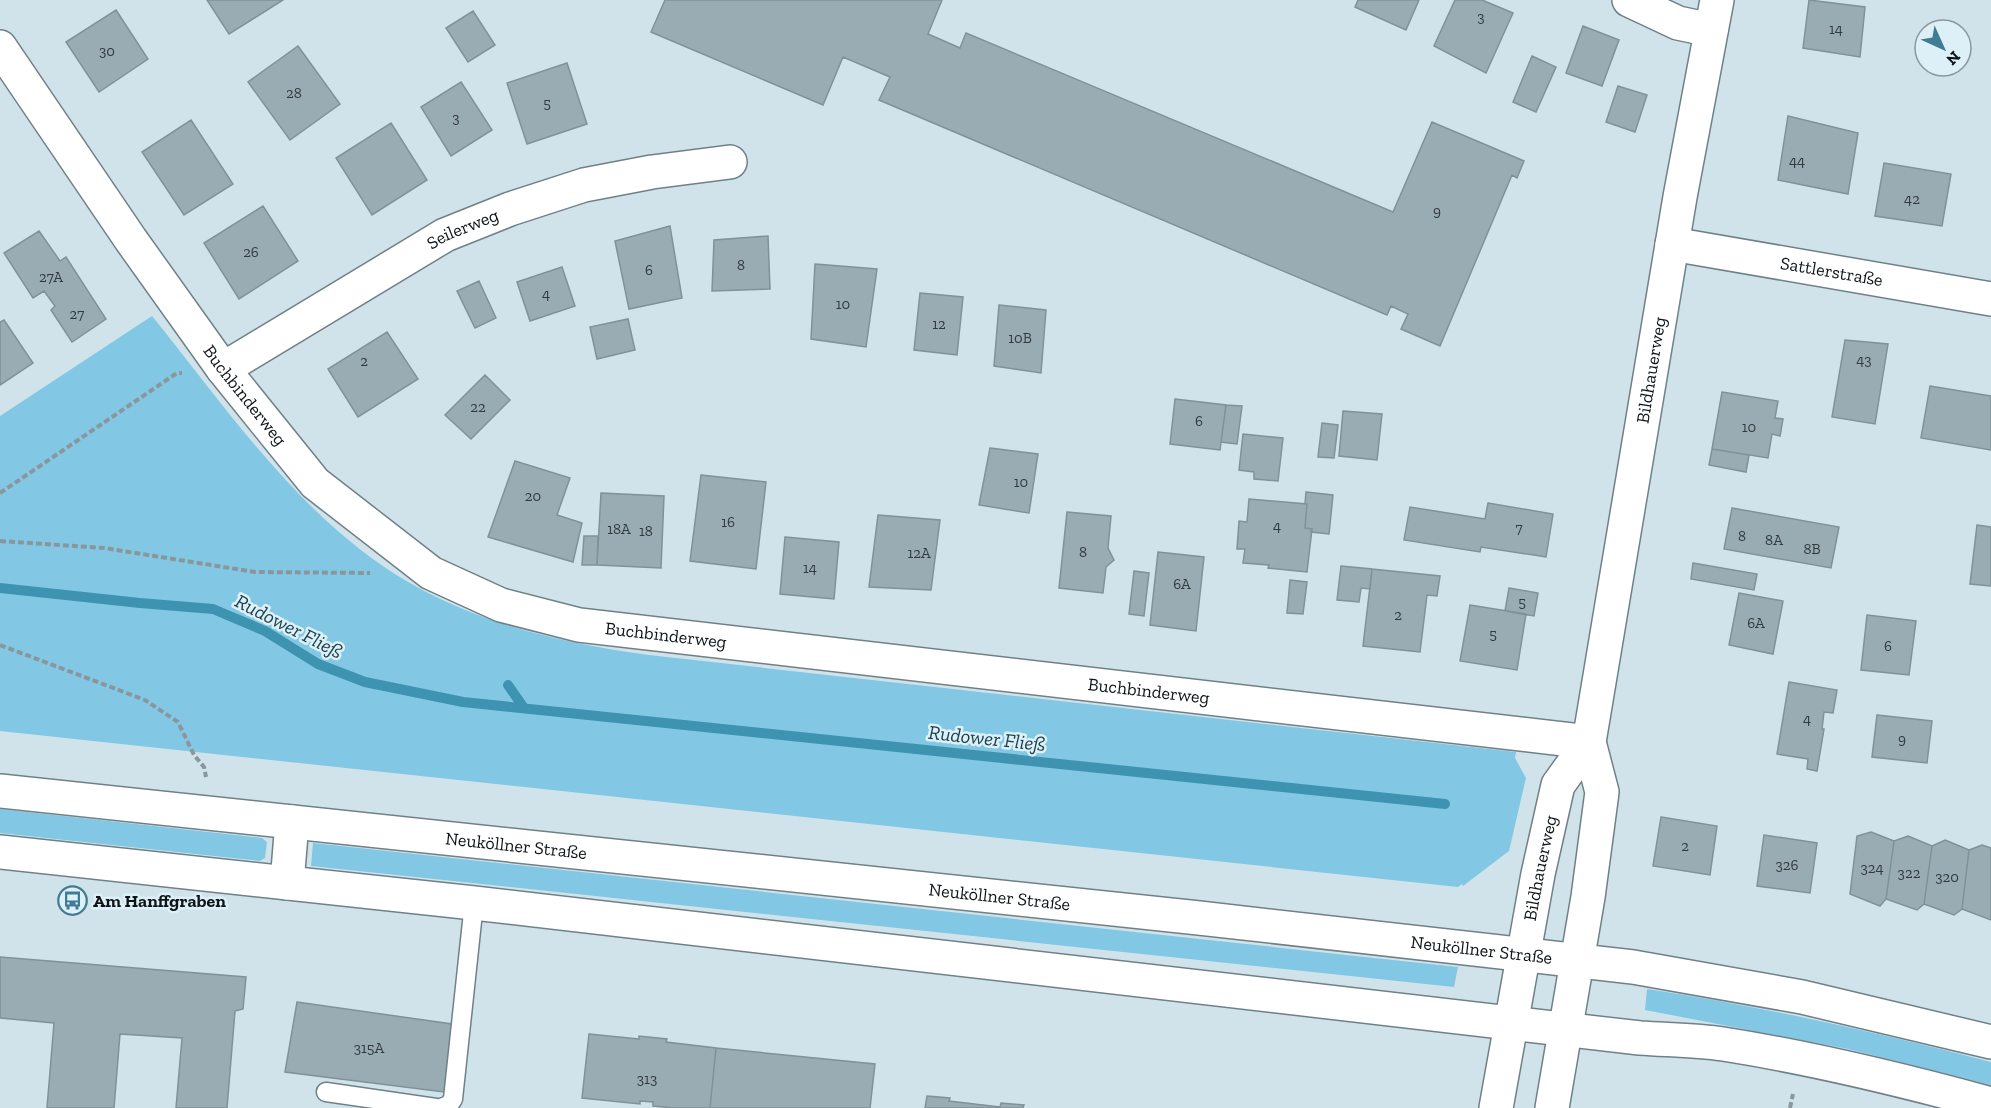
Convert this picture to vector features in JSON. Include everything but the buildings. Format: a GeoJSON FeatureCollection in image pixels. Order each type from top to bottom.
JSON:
{"type":"FeatureCollection","features":[{"type":"Feature","properties":{"kind":"street"},"geometry":{"type":"LineString","coordinates":[[1629,0],[1678,23],[1714,15]]}},
{"type":"Feature","properties":{"kind":"street","name":"Bildhauerweg"},"geometry":{"type":"LineString","coordinates":[[1552,1108],[1591,881],[1602,792],[1589,742],[1672,244],[1714,15]]}},
{"type":"Feature","properties":{"kind":"street","name":"Buchbinderweg"},"geometry":{"type":"LineString","coordinates":[[0,47],[131,240],[223,369],[315,483],[431,573],[501,605],[579,625],[1589,742]]}},
{"type":"Feature","properties":{"kind":"street","name":"Seilerweg"},"geometry":{"type":"LineString","coordinates":[[223,369],[445,235],[510,209],[584,185],[652,172],[730,162]]}},
{"type":"Feature","properties":{"kind":"street","name":"Sattlerstraße"},"geometry":{"type":"LineString","coordinates":[[1672,244],[1991,299]]}},
{"type":"Feature","properties":{"kind":"street","name":"Bildhauerweg"},"geometry":{"type":"LineString","coordinates":[[1496,1108],[1538,874],[1558,785],[1589,742]]}},
{"type":"Feature","properties":{"kind":"street","name":"Neuköllner Straße"},"geometry":{"type":"LineString","coordinates":[[0,791],[1524,954],[1650,970],[1792,995],[1991,1042]]}},
{"type":"Feature","properties":{"kind":"street"},"geometry":{"type":"LineString","coordinates":[[286,883],[292,822]]}},
{"type":"Feature","properties":{"kind":"street"},"geometry":{"type":"LineString","coordinates":[[0,852],[474,903],[1640,1038],[1721,1044],[1805,1059],[1917,1084],[1991,1104]]}},
{"type":"Feature","properties":{"kind":"lane"},"geometry":{"type":"LineString","coordinates":[[441,1108],[449,1105],[453,1099],[474,903]]}},
{"type":"Feature","properties":{"kind":"lane"},"geometry":{"type":"LineString","coordinates":[[326,1092],[435,1108]]}},
{"type":"Feature","properties":{"kind":"path"},"geometry":{"type":"LineString","coordinates":[[0,493],[177,373],[223,369]]}},
{"type":"Feature","properties":{"kind":"path"},"geometry":{"type":"LineString","coordinates":[[0,541],[104,548],[255,572],[373,573]]}},
{"type":"Feature","properties":{"kind":"path"},"geometry":{"type":"LineString","coordinates":[[0,645],[145,700],[178,722],[194,755]]}},
{"type":"Feature","properties":{"kind":"path"},"geometry":{"type":"LineString","coordinates":[[1790,1108],[1793,1094]]}},
{"type":"Feature","properties":{"kind":"shaded area"},"geometry":{"type":"Polygon","coordinates":[[[152,316],[269,462],[335,529],[371,558],[410,583],[466,610],[526,631],[587,645],[649,655],[1516,752],[1515,758],[1526,778],[1509,851],[1463,886],[1462,884],[1458,887],[0,731],[0,416],[152,316]]]}},
{"type":"Feature","properties":{"kind":"shaded area"},"geometry":{"type":"Polygon","coordinates":[[[0,809],[262,838],[267,842],[265,858],[260,861],[0,833],[0,809]]]}},
{"type":"Feature","properties":{"kind":"shaded area"},"geometry":{"type":"Polygon","coordinates":[[[313,843],[1458,967],[1454,987],[311,866],[313,843]]]}},
{"type":"Feature","properties":{"kind":"shaded area"},"geometry":{"type":"Polygon","coordinates":[[[1647,989],[1820,1021],[1991,1062],[1991,1085],[1848,1049],[1645,1010],[1647,989]]]}},
{"type":"Feature","properties":{"kind":"waterway","name":"Rudower Fließ"},"geometry":{"type":"LineString","coordinates":[[0,588],[213,609],[265,631],[318,664],[365,682],[463,702],[1445,804]]}},
{"type":"Feature","properties":{"kind":"waterway","name":"Rudower Fließ"},"geometry":{"type":"LineString","coordinates":[[508,685],[524,708]]}},
{"type":"Feature","properties":{"kind":"place","name":"Am Hanffgraben"},"geometry":{"type":"Point","coordinates":[72,901]}}]}
